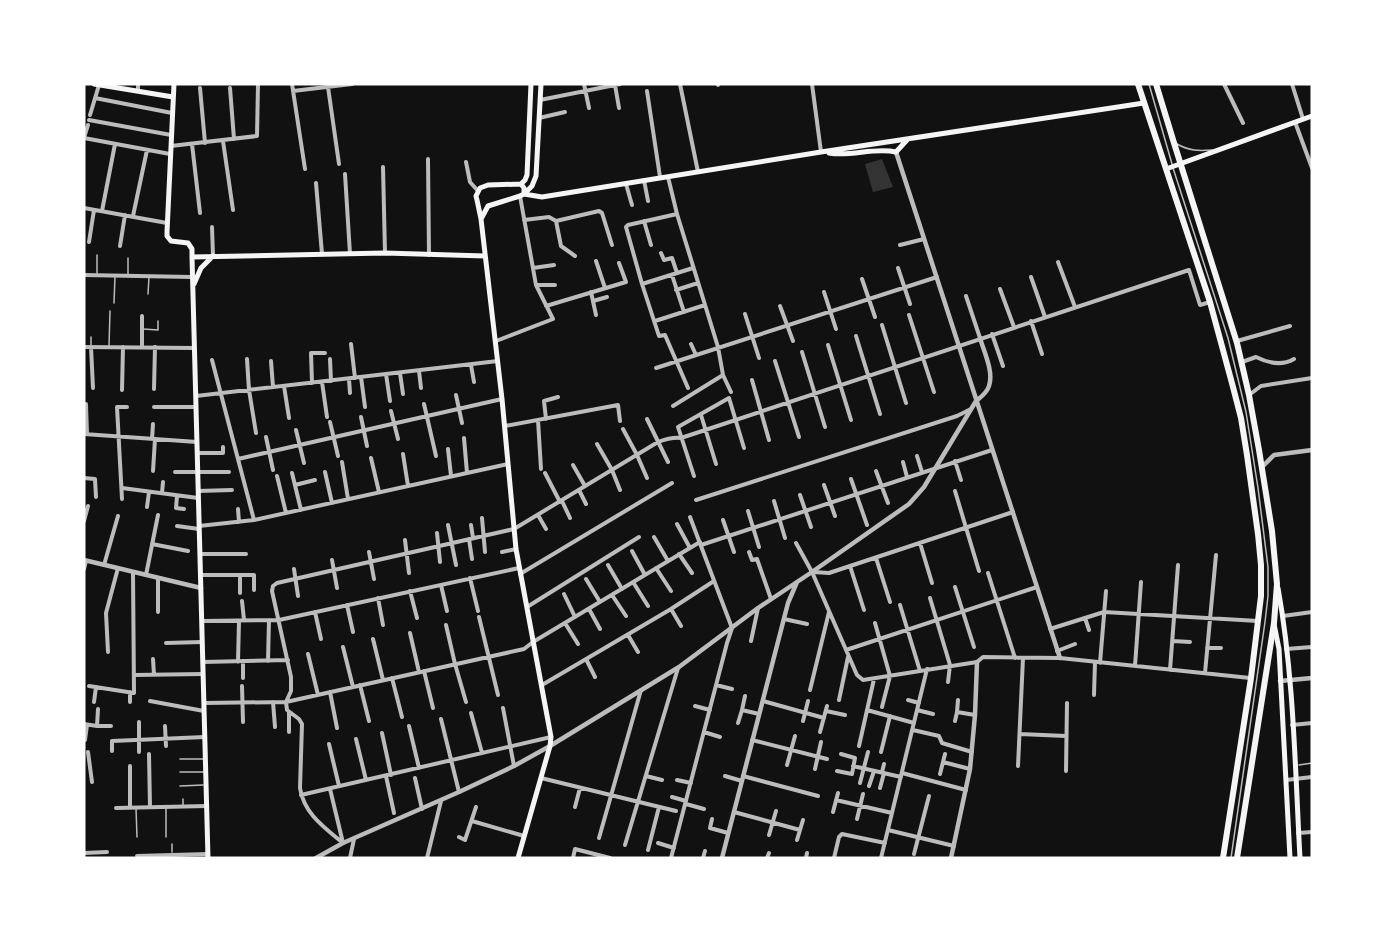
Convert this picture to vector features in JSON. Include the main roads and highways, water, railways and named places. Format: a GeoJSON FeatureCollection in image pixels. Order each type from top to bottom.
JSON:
{"type":"FeatureCollection","features":[{"type":"Feature","properties":{"kind":"main road"},"geometry":{"type":"LineString","coordinates":[[94,84],[112,85],[173,97]]}},
{"type":"Feature","properties":{"kind":"main road"},"geometry":{"type":"LineString","coordinates":[[174,84],[167,236],[174,242],[188,243],[192,249],[208,856]]}},
{"type":"Feature","properties":{"kind":"main road"},"geometry":{"type":"LineString","coordinates":[[518,858],[551,737],[516,549],[496,341],[477,200],[478,191],[483,187],[520,184],[525,180],[531,84]]}},
{"type":"Feature","properties":{"kind":"main road"},"geometry":{"type":"LineString","coordinates":[[522,195],[532,186],[536,176],[541,84]]}},
{"type":"Feature","properties":{"kind":"main road"},"geometry":{"type":"LineString","coordinates":[[1138,84],[1169,168],[1210,302],[1241,418],[1261,565],[1262,622],[1223,858]]}},
{"type":"Feature","properties":{"kind":"main road"},"geometry":{"type":"LineString","coordinates":[[1156,84],[1237,341],[1249,394],[1272,531],[1277,584],[1283,616],[1290,680],[1300,858]]}},
{"type":"Feature","properties":{"kind":"main road"},"geometry":{"type":"LineString","coordinates":[[481,219],[488,206],[522,195],[543,197],[1144,103]]}},
{"type":"Feature","properties":{"kind":"main road"},"geometry":{"type":"LineString","coordinates":[[1169,168],[1312,115]]}},
{"type":"Feature","properties":{"kind":"main road"},"geometry":{"type":"LineString","coordinates":[[821,152],[837,154],[887,150],[896,152],[908,140]]}},
{"type":"Feature","properties":{"kind":"main road"},"geometry":{"type":"LineString","coordinates":[[520,184],[524,188],[522,195]]}},
{"type":"Feature","properties":{"kind":"main road"},"geometry":{"type":"LineString","coordinates":[[192,257],[385,253],[485,256]]}},
{"type":"Feature","properties":{"kind":"main road"},"geometry":{"type":"LineString","coordinates":[[192,287],[201,268],[213,256]]}},
{"type":"Feature","properties":{"kind":"main road"},"geometry":{"type":"LineString","coordinates":[[1237,858],[1274,623],[1277,584]]}},
{"type":"Feature","properties":{"kind":"main road"},"geometry":{"type":"LineString","coordinates":[[1262,622],[1274,623]]}},
{"type":"Feature","properties":{"kind":"main road"},"geometry":{"type":"LineString","coordinates":[[1274,623],[1278,640],[1290,858]]}}]}
